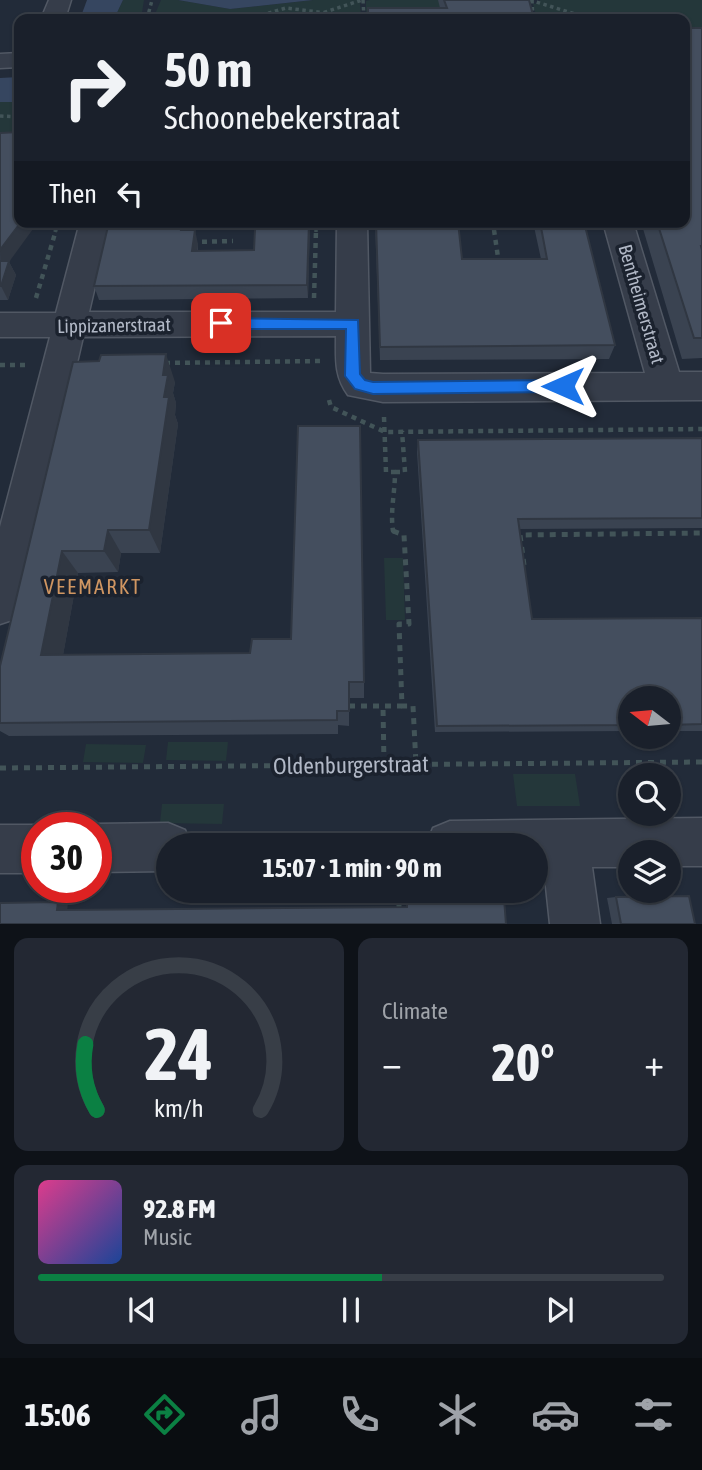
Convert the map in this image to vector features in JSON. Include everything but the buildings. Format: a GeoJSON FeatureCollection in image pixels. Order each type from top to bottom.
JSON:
{"type":"FeatureCollection","features":[{"type":"Feature","properties":{"kind":"street"},"geometry":{"type":"LineString","coordinates":[[1,597],[94,228]]}},
{"type":"Feature","properties":{"kind":"street"},"geometry":{"type":"LineString","coordinates":[[352,228],[353,324],[368,382],[702,386]]}},
{"type":"Feature","properties":{"kind":"street","name":"Bentheimerstraat"},"geometry":{"type":"LineString","coordinates":[[620,228],[666,387]]}},
{"type":"Feature","properties":{"kind":"street","name":"Lippizanerstraat"},"geometry":{"type":"LineString","coordinates":[[0,325],[353,324]]}},
{"type":"Feature","properties":{"kind":"street"},"geometry":{"type":"LineString","coordinates":[[548,844],[702,842]]}},
{"type":"Feature","properties":{"kind":"street"},"geometry":{"type":"LineString","coordinates":[[565,844],[575,924]]}},
{"type":"Feature","properties":{"kind":"street"},"geometry":{"type":"LineString","coordinates":[[112,848],[156,848]]}},
{"type":"Feature","properties":{"kind":"street"},"geometry":{"type":"LineString","coordinates":[[0,849],[21,849]]}},
{"type":"Feature","properties":{"kind":"path"},"geometry":{"type":"LineString","coordinates":[[322,14],[363,0]]}},
{"type":"Feature","properties":{"kind":"path"},"geometry":{"type":"LineString","coordinates":[[531,0],[577,14]]}},
{"type":"Feature","properties":{"kind":"path"},"geometry":{"type":"LineString","coordinates":[[258,14],[288,6],[326,13]]}},
{"type":"Feature","properties":{"kind":"path"},"geometry":{"type":"LineString","coordinates":[[187,228],[186,243],[233,241]]}},
{"type":"Feature","properties":{"kind":"path"},"geometry":{"type":"LineString","coordinates":[[314,302],[316,228]]}},
{"type":"Feature","properties":{"kind":"path"},"geometry":{"type":"LineString","coordinates":[[494,228],[499,266]]}},
{"type":"Feature","properties":{"kind":"path"},"geometry":{"type":"LineString","coordinates":[[368,382],[386,472],[405,472],[402,431]]}},
{"type":"Feature","properties":{"kind":"path"},"geometry":{"type":"LineString","coordinates":[[395,472],[395,499],[390,513],[393,531],[404,535],[409,624],[399,624],[402,706]]}},
{"type":"Feature","properties":{"kind":"path"},"geometry":{"type":"LineString","coordinates":[[519,527],[524,567]]}},
{"type":"Feature","properties":{"kind":"path"},"geometry":{"type":"LineString","coordinates":[[520,535],[702,533]]}},
{"type":"Feature","properties":{"kind":"path"},"geometry":{"type":"LineString","coordinates":[[349,706],[413,706],[416,764]]}},
{"type":"Feature","properties":{"kind":"path"},"geometry":{"type":"LineString","coordinates":[[383,706],[384,764]]}},
{"type":"Feature","properties":{"kind":"path","name":"Oldenburgerstraat"},"geometry":{"type":"LineString","coordinates":[[0,768],[702,762]]}},
{"type":"Feature","properties":{"kind":"path"},"geometry":{"type":"LineString","coordinates":[[399,903],[400,924]]}},
{"type":"Feature","properties":{"kind":"shaded area"},"geometry":{"type":"Polygon","coordinates":[[[123,0],[144,0],[142,14],[116,14],[123,0]]]}},
{"type":"Feature","properties":{"kind":"shaded area"},"geometry":{"type":"Polygon","coordinates":[[[161,0],[178,0],[230,9],[313,0],[360,0],[361,14],[155,14],[161,0]]]}},
{"type":"Feature","properties":{"kind":"shaded area"},"geometry":{"type":"Polygon","coordinates":[[[520,0],[528,14],[366,14],[366,1],[520,0]]]}},
{"type":"Feature","properties":{"kind":"shaded area"},"geometry":{"type":"Polygon","coordinates":[[[540,0],[702,0],[702,45],[690,45],[690,14],[536,14],[533,4],[540,3],[540,0]]]}},
{"type":"Feature","properties":{"kind":"shaded area"},"geometry":{"type":"Polygon","coordinates":[[[0,102],[14,102],[14,138],[0,138],[0,102]]]}},
{"type":"Feature","properties":{"kind":"shaded area"},"geometry":{"type":"Polygon","coordinates":[[[384,558],[403,558],[405,620],[386,620],[384,558]]]}},
{"type":"Feature","properties":{"kind":"shaded area"},"geometry":{"type":"Polygon","coordinates":[[[168,742],[228,742],[226,761],[166,760],[168,742]]]}},
{"type":"Feature","properties":{"kind":"shaded area"},"geometry":{"type":"Polygon","coordinates":[[[86,744],[146,745],[143,763],[83,762],[86,744]]]}},
{"type":"Feature","properties":{"kind":"shaded area"},"geometry":{"type":"Polygon","coordinates":[[[513,774],[575,774],[580,806],[517,806],[513,774]]]}},
{"type":"Feature","properties":{"kind":"shaded area"},"geometry":{"type":"Polygon","coordinates":[[[162,804],[224,804],[222,824],[160,823],[162,804]]]}},
{"type":"Feature","properties":{"kind":"water"},"geometry":{"type":"Polygon","coordinates":[[[87,0],[123,0],[116,14],[82,14],[87,0]]]}},
{"type":"Feature","properties":{"kind":"water"},"geometry":{"type":"Polygon","coordinates":[[[178,0],[313,0],[230,9],[178,0]]]}},
{"type":"Feature","properties":{"kind":"water"},"geometry":{"type":"Polygon","coordinates":[[[14,77],[14,102],[0,102],[0,78],[14,77]]]}},
{"type":"Feature","properties":{"kind":"district","name":"VEEMARKT"},"geometry":{"type":"Point","coordinates":[93,586]}},
{"type":"Feature","properties":{"kind":"route"},"geometry":{"type":"LineString","coordinates":[[221,323],[353,324],[353,376],[360,385],[373,388],[563,386]]}}]}
